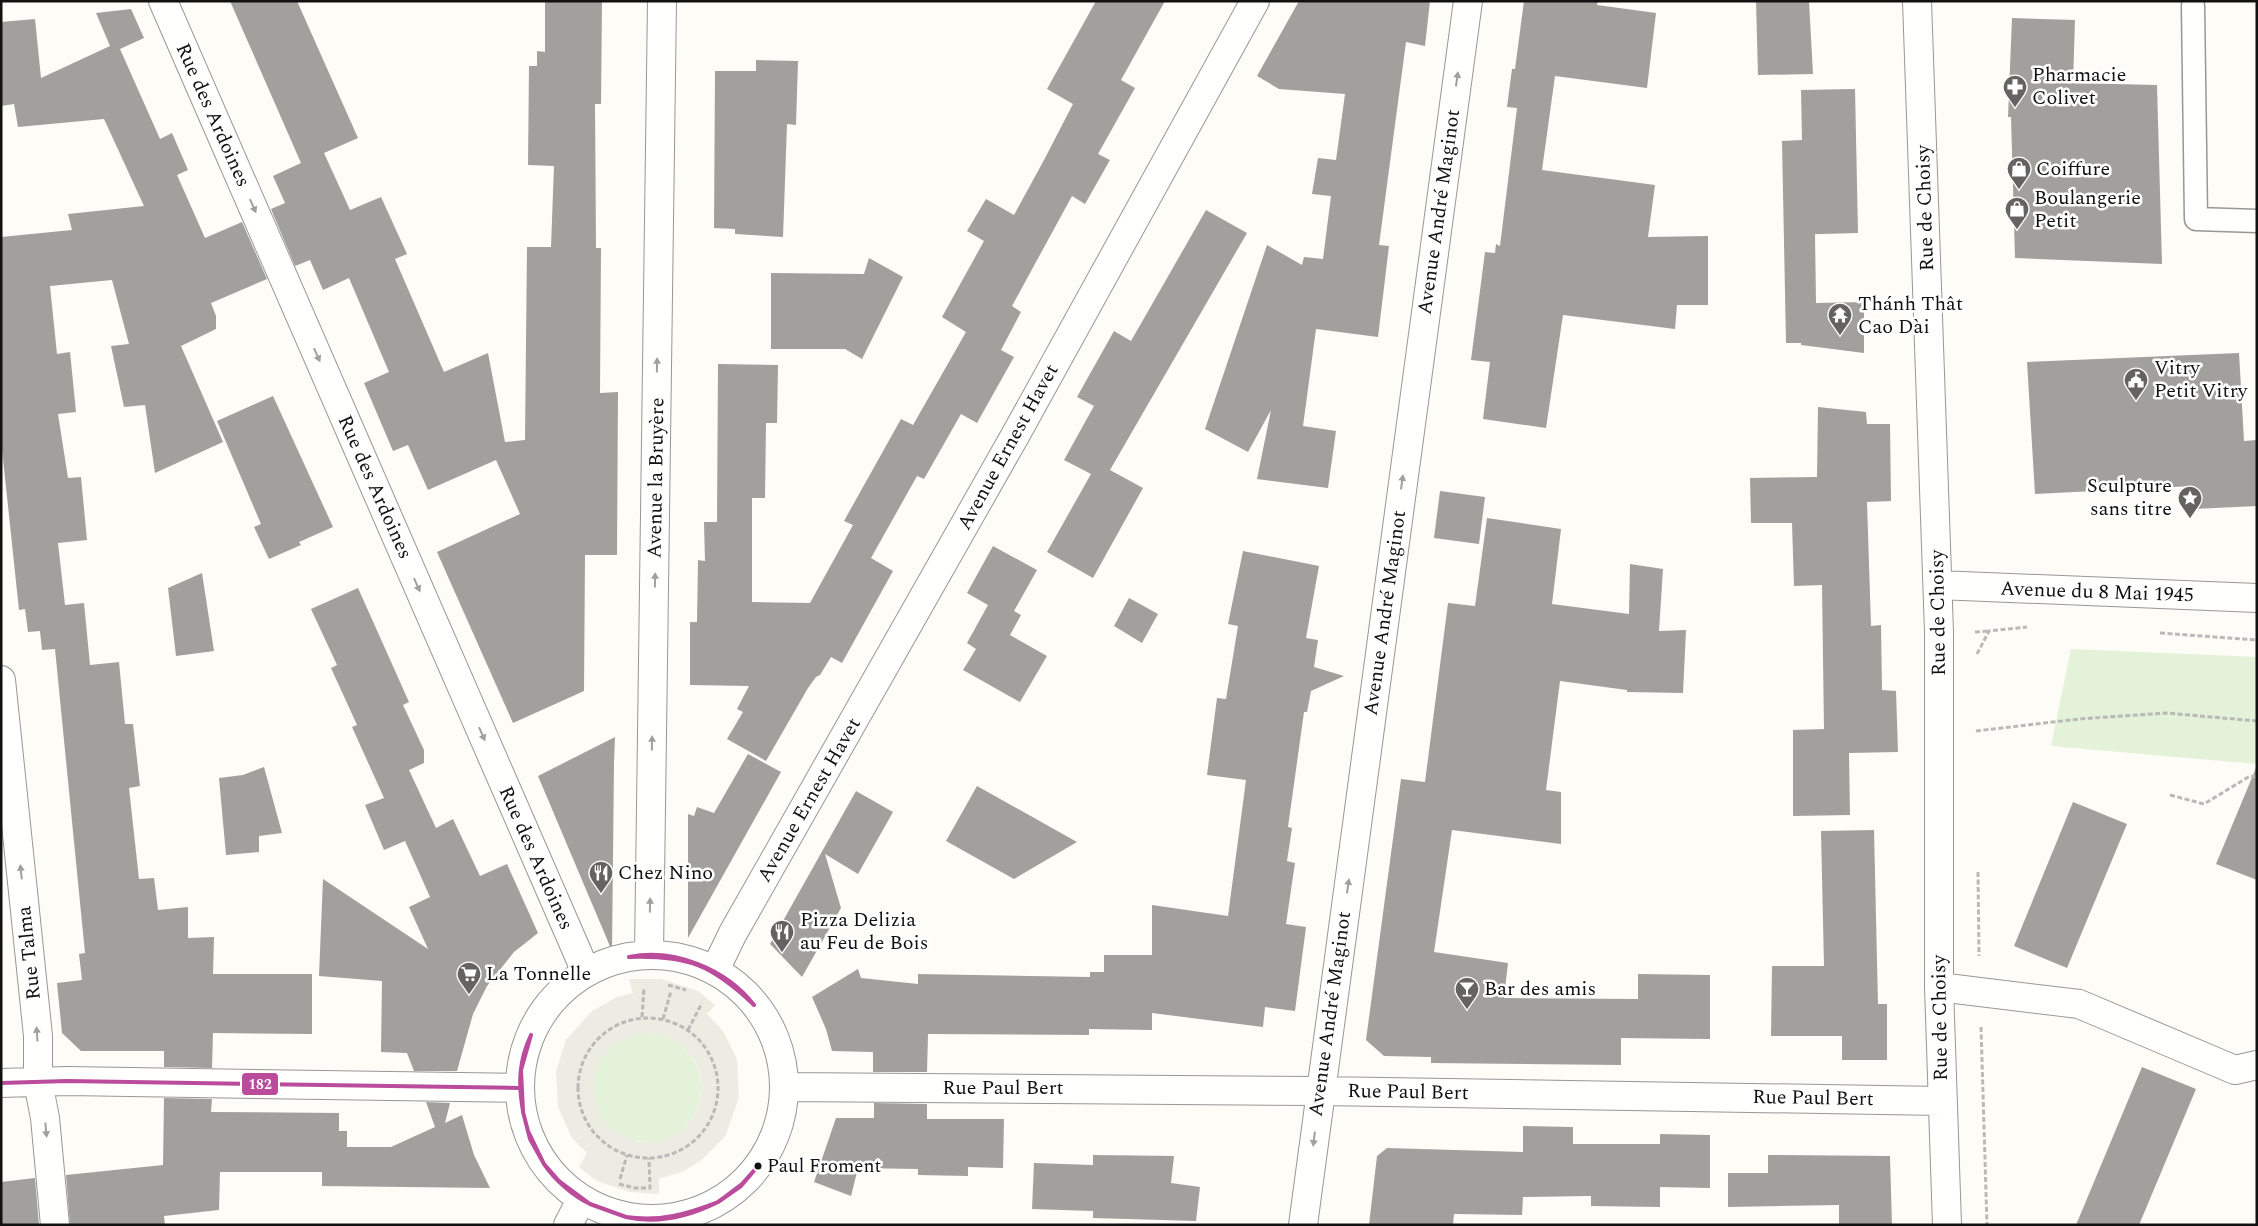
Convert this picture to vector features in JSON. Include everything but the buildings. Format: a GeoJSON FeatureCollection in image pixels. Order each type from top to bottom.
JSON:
{"type":"FeatureCollection","features":[{"type":"Feature","properties":{"kind":"street","name":"Rue des Ardoines"},"geometry":{"type":"LineString","coordinates":[[163,1],[586,972]]}},
{"type":"Feature","properties":{"kind":"street","name":"Avenue la Bruyère"},"geometry":{"type":"LineString","coordinates":[[649,954],[662,1]]}},
{"type":"Feature","properties":{"kind":"street","name":"Avenue Ernest Havet"},"geometry":{"type":"LineString","coordinates":[[715,970],[733,933],[1016,434],[1255,1]]}},
{"type":"Feature","properties":{"kind":"street","name":"Avenue André Maginot"},"geometry":{"type":"LineString","coordinates":[[1302,1225],[1468,1]]}},
{"type":"Feature","properties":{"kind":"street","name":"Rue de Choisy"},"geometry":{"type":"LineString","coordinates":[[1917,1],[1938,585],[1939,987],[1946,1225]]}},
{"type":"Feature","properties":{"kind":"street","name":"Avenue du 8 Mai 1945"},"geometry":{"type":"LineString","coordinates":[[1938,585],[2257,598]]}},
{"type":"Feature","properties":{"kind":"street","name":"Rue Talma"},"geometry":{"type":"LineString","coordinates":[[1,680],[38,1036],[38,1082],[45,1118],[55,1225]]}},
{"type":"Feature","properties":{"kind":"street"},"geometry":{"type":"LineString","coordinates":[[649,954],[680,957],[715,970],[744,991],[766,1019],[780,1051],[785,1087],[779,1129],[760,1167],[728,1196],[713,1204],[690,1215],[647,1222],[609,1213],[581,1200],[548,1170],[526,1132],[519,1088],[523,1053],[537,1020],[558,993],[586,972],[617,959],[649,954]]}},
{"type":"Feature","properties":{"kind":"street"},"geometry":{"type":"LineString","coordinates":[[1939,987],[2079,1004],[2235,1070],[2257,1064]]}},
{"type":"Feature","properties":{"kind":"street"},"geometry":{"type":"LineString","coordinates":[[1,1084],[67,1081],[519,1088]]}},
{"type":"Feature","properties":{"kind":"street","name":"Rue Paul Bert"},"geometry":{"type":"LineString","coordinates":[[785,1087],[1320,1090],[1942,1101]]}},
{"type":"Feature","properties":{"kind":"street"},"geometry":{"type":"LineString","coordinates":[[568,1225],[581,1200]]}},
{"type":"Feature","properties":{"kind":"lane"},"geometry":{"type":"LineString","coordinates":[[2193,6],[2196,219],[2257,221]]}},
{"type":"Feature","properties":{"kind":"path"},"geometry":{"type":"LineString","coordinates":[[1975,657],[1989,631],[2032,626]]}},
{"type":"Feature","properties":{"kind":"path"},"geometry":{"type":"LineString","coordinates":[[2158,633],[2257,640]]}},
{"type":"Feature","properties":{"kind":"path"},"geometry":{"type":"LineString","coordinates":[[1976,731],[2079,719],[2166,713],[2257,721]]}},
{"type":"Feature","properties":{"kind":"path"},"geometry":{"type":"LineString","coordinates":[[1976,722],[1976,740]]}},
{"type":"Feature","properties":{"kind":"path"},"geometry":{"type":"LineString","coordinates":[[2170,795],[2204,804],[2250,776],[2257,777]]}},
{"type":"Feature","properties":{"kind":"path"},"geometry":{"type":"LineString","coordinates":[[1978,866],[1979,992],[1987,1225]]}},
{"type":"Feature","properties":{"kind":"path"},"geometry":{"type":"LineString","coordinates":[[642,1017],[644,983]]}},
{"type":"Feature","properties":{"kind":"path"},"geometry":{"type":"LineString","coordinates":[[663,984],[688,991]]}},
{"type":"Feature","properties":{"kind":"path"},"geometry":{"type":"LineString","coordinates":[[663,1019],[671,990]]}},
{"type":"Feature","properties":{"kind":"path"},"geometry":{"type":"LineString","coordinates":[[688,1030],[703,1000],[699,997]]}},
{"type":"Feature","properties":{"kind":"path"},"geometry":{"type":"LineString","coordinates":[[642,1017],[663,1019],[688,1030],[708,1052],[718,1079],[717,1099],[712,1117],[701,1134],[686,1147],[668,1155],[649,1158],[627,1155],[611,1147],[596,1136],[585,1119],[578,1101],[577,1081],[582,1062],[592,1045],[605,1031],[622,1022],[642,1017]]}},
{"type":"Feature","properties":{"kind":"path"},"geometry":{"type":"LineString","coordinates":[[620,1179],[627,1155]]}},
{"type":"Feature","properties":{"kind":"path"},"geometry":{"type":"LineString","coordinates":[[619,1184],[635,1188],[650,1188],[649,1158]]}},
{"type":"Feature","properties":{"kind":"green space"},"geometry":{"type":"Polygon","coordinates":[[[2071,649],[2257,657],[2257,764],[2051,746],[2071,649]]]}},
{"type":"Feature","properties":{"kind":"green space"},"geometry":{"type":"Polygon","coordinates":[[[647,1034],[668,1038],[685,1050],[697,1067],[701,1088],[697,1109],[685,1126],[668,1138],[647,1142],[626,1138],[609,1126],[597,1109],[593,1088],[597,1067],[609,1050],[626,1038],[647,1034]]]}},
{"type":"Feature","properties":{"kind":"shaded area"},"geometry":{"type":"Polygon","coordinates":[[[629,979],[662,979],[698,991],[715,1005],[707,1014],[723,1031],[737,1059],[739,1097],[726,1135],[703,1159],[684,1171],[659,1179],[659,1194],[630,1192],[617,1188],[595,1180],[579,1167],[587,1153],[572,1138],[558,1107],[556,1071],[566,1040],[592,1011],[617,997],[633,993],[629,979]],[[651,1034],[632,1036],[616,1044],[603,1057],[595,1074],[594,1092],[598,1110],[608,1125],[622,1135],[638,1142],[656,1141],[672,1136],[686,1126],[696,1112],[701,1095],[701,1078],[695,1061],[684,1048],[668,1038],[651,1034]]]}},
{"type":"Feature","properties":{"kind":"transit line","name":"182"},"geometry":{"type":"LineString","coordinates":[[629,957],[646,955],[664,956],[698,964],[729,981],[754,1005]]}},
{"type":"Feature","properties":{"kind":"transit line","name":"182"},"geometry":{"type":"LineString","coordinates":[[629,957],[668,958],[698,965],[725,980],[754,1005]]}},
{"type":"Feature","properties":{"kind":"transit line","name":"182"},"geometry":{"type":"LineString","coordinates":[[523,1111],[520,1091],[521,1072],[524,1053],[531,1035]]}},
{"type":"Feature","properties":{"kind":"transit line","name":"182"},"geometry":{"type":"LineString","coordinates":[[523,1111],[521,1070],[531,1035]]}},
{"type":"Feature","properties":{"kind":"transit line","name":"182"},"geometry":{"type":"LineString","coordinates":[[1,1083],[67,1081],[519,1088]]}},
{"type":"Feature","properties":{"kind":"transit line","name":"182"},"geometry":{"type":"LineString","coordinates":[[523,1112],[528,1131],[544,1164]]}},
{"type":"Feature","properties":{"kind":"transit line","name":"182"},"geometry":{"type":"LineString","coordinates":[[523,1112],[530,1139],[544,1164]]}},
{"type":"Feature","properties":{"kind":"transit line","name":"182"},"geometry":{"type":"LineString","coordinates":[[544,1164],[559,1181],[590,1204]]}},
{"type":"Feature","properties":{"kind":"transit line","name":"182"},"geometry":{"type":"LineString","coordinates":[[544,1164],[565,1187],[577,1197],[590,1204]]}},
{"type":"Feature","properties":{"kind":"transit line","name":"182"},"geometry":{"type":"LineString","coordinates":[[718,1202],[742,1184],[758,1166]]}},
{"type":"Feature","properties":{"kind":"transit line","name":"182"},"geometry":{"type":"LineString","coordinates":[[718,1202],[741,1186],[758,1166]]}},
{"type":"Feature","properties":{"kind":"transit line","name":"182"},"geometry":{"type":"LineString","coordinates":[[626,1217],[662,1218],[718,1202]]}},
{"type":"Feature","properties":{"kind":"transit line","name":"182"},"geometry":{"type":"LineString","coordinates":[[626,1217],[650,1220],[661,1219],[685,1215],[718,1202]]}},
{"type":"Feature","properties":{"kind":"transit line","name":"182"},"geometry":{"type":"LineString","coordinates":[[590,1204],[626,1217]]}},
{"type":"Feature","properties":{"kind":"transit line","name":"182"},"geometry":{"type":"LineString","coordinates":[[590,1204],[626,1217]]}},
{"type":"Feature","properties":{"kind":"place","name":"Pharmacie Colivet"},"geometry":{"type":"Point","coordinates":[2015,108]}},
{"type":"Feature","properties":{"kind":"place","name":"Coiffure"},"geometry":{"type":"Point","coordinates":[2019,190]}},
{"type":"Feature","properties":{"kind":"place","name":"Boulangerie Petit"},"geometry":{"type":"Point","coordinates":[2017,230]}},
{"type":"Feature","properties":{"kind":"place","name":"Thánh Thât Cao Dài"},"geometry":{"type":"Point","coordinates":[1840,336]}},
{"type":"Feature","properties":{"kind":"place","name":"Vitry Petit Vitry"},"geometry":{"type":"Point","coordinates":[2136,401]}},
{"type":"Feature","properties":{"kind":"place","name":"Sculpture sans titre"},"geometry":{"type":"Point","coordinates":[2190,519]}},
{"type":"Feature","properties":{"kind":"place","name":"Chez Nino"},"geometry":{"type":"Point","coordinates":[601,894]}},
{"type":"Feature","properties":{"kind":"place","name":"Pizza Delizia au Feu de Bois"},"geometry":{"type":"Point","coordinates":[782,953]}},
{"type":"Feature","properties":{"kind":"place","name":"La Tonnelle"},"geometry":{"type":"Point","coordinates":[469,995]}},
{"type":"Feature","properties":{"kind":"place","name":"Bar des amis"},"geometry":{"type":"Point","coordinates":[1467,1010]}},
{"type":"Feature","properties":{"kind":"place","name":"Paul Froment"},"geometry":{"type":"Point","coordinates":[758,1166]}}]}
